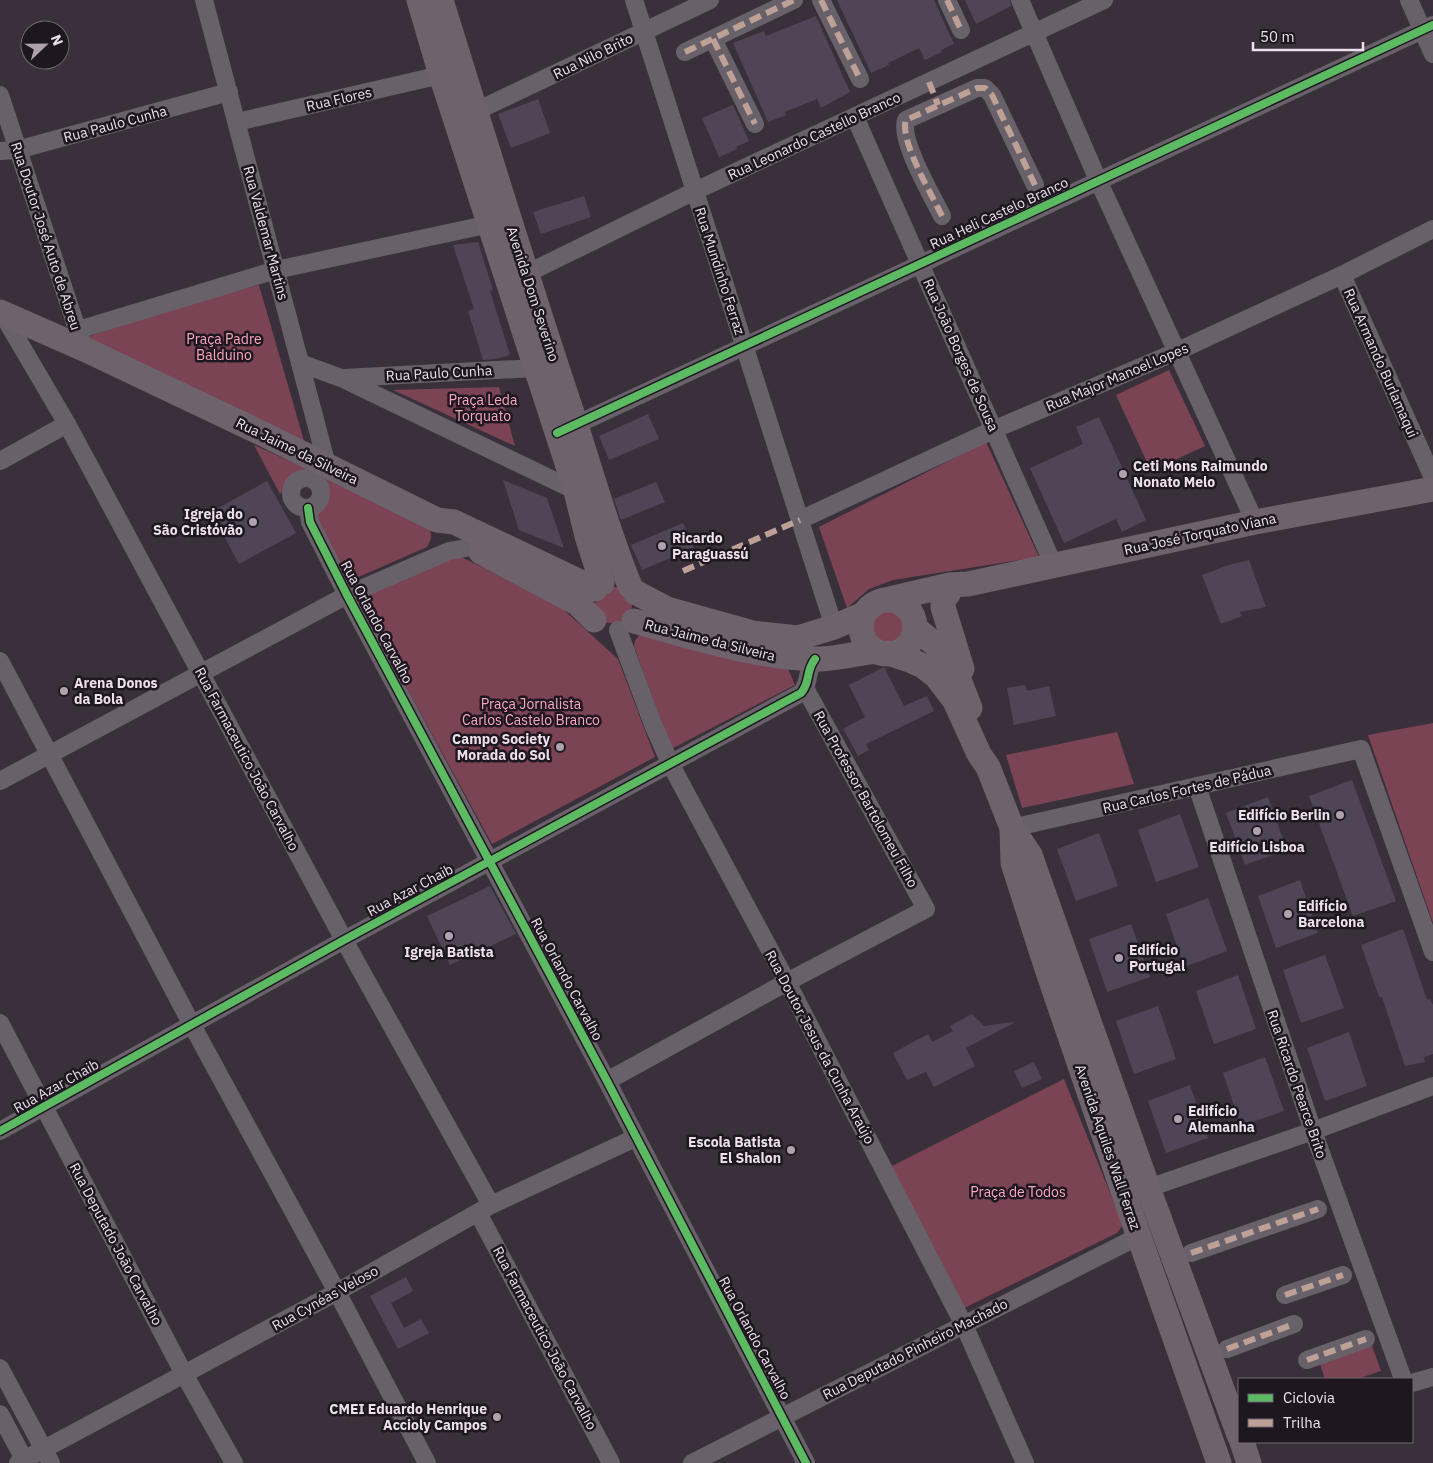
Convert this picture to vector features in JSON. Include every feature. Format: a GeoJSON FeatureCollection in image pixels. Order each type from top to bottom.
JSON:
{"type":"FeatureCollection","features":[{"type":"Feature","properties":{"kind":"main road","name":"Avenida Dom Severino"},"geometry":{"type":"LineString","coordinates":[[419,0],[442,75],[466,116],[526,274],[567,429],[576,491],[599,586]]}},
{"type":"Feature","properties":{"kind":"main road","name":"Avenida Dom Severino"},"geometry":{"type":"LineString","coordinates":[[441,0],[490,224],[536,368],[567,429],[633,589]]}},
{"type":"Feature","properties":{"kind":"main road","name":"Rua Jaime da Silveira"},"geometry":{"type":"LineString","coordinates":[[1,312],[81,340],[437,520],[454,522],[599,586]]}},
{"type":"Feature","properties":{"kind":"main road","name":"Rua José Torquato Viana"},"geometry":{"type":"LineString","coordinates":[[915,625],[958,589],[1255,522],[1350,511],[1433,488]]}},
{"type":"Feature","properties":{"kind":"main road"},"geometry":{"type":"LineString","coordinates":[[437,520],[472,547],[577,603],[594,620],[602,627],[612,630],[626,625],[639,606],[633,589],[617,580],[610,580],[599,586],[591,596],[589,604],[590,613],[594,620]]}},
{"type":"Feature","properties":{"kind":"main road","name":"Rua José Torquato Viana"},"geometry":{"type":"LineString","coordinates":[[885,600],[950,585],[958,589]]}},
{"type":"Feature","properties":{"kind":"main road","name":"Rua Jaime da Silveira"},"geometry":{"type":"LineString","coordinates":[[633,589],[667,609],[753,634],[798,638],[834,627],[864,614]]}},
{"type":"Feature","properties":{"kind":"main road"},"geometry":{"type":"LineString","coordinates":[[958,589],[943,600],[943,607],[967,686],[973,715]]}},
{"type":"Feature","properties":{"kind":"main road"},"geometry":{"type":"LineString","coordinates":[[885,600],[901,603],[911,614],[915,625],[908,644],[902,649],[882,652],[868,645],[861,632],[861,623],[869,607],[885,600]]}},
{"type":"Feature","properties":{"kind":"main road","name":"Rua Jaime da Silveira"},"geometry":{"type":"LineString","coordinates":[[626,625],[775,657],[815,659],[882,652]]}},
{"type":"Feature","properties":{"kind":"main road","name":"Avenida Aquiles Wall Ferraz"},"geometry":{"type":"LineString","coordinates":[[915,625],[936,645],[956,672],[987,751],[988,767]]}},
{"type":"Feature","properties":{"kind":"main road","name":"Avenida Aquiles Wall Ferraz"},"geometry":{"type":"LineString","coordinates":[[882,652],[912,660],[923,666],[936,676],[955,702],[976,747],[988,767],[1012,828],[1030,855],[1148,1188],[1238,1430]]}},
{"type":"Feature","properties":{"kind":"main road","name":"Avenida Aquiles Wall Ferraz"},"geometry":{"type":"LineString","coordinates":[[1012,828],[1013,863],[1046,966],[1219,1463]]}},
{"type":"Feature","properties":{"kind":"main road","name":"Avenida Aquiles Wall Ferraz"},"geometry":{"type":"LineString","coordinates":[[1242,1443],[1249,1463]]}},
{"type":"Feature","properties":{"kind":"street","name":"Rua Valdemar Martins"},"geometry":{"type":"LineString","coordinates":[[204,0],[327,466]]}},
{"type":"Feature","properties":{"kind":"street","name":"Rua Mundinho Ferraz"},"geometry":{"type":"LineString","coordinates":[[634,0],[834,627]]}},
{"type":"Feature","properties":{"kind":"street","name":"Rua Nilo Brito"},"geometry":{"type":"LineString","coordinates":[[466,116],[710,0]]}},
{"type":"Feature","properties":{"kind":"street"},"geometry":{"type":"LineString","coordinates":[[685,52],[794,0]]}},
{"type":"Feature","properties":{"kind":"street"},"geometry":{"type":"LineString","coordinates":[[821,0],[860,79]]}},
{"type":"Feature","properties":{"kind":"street"},"geometry":{"type":"LineString","coordinates":[[947,0],[961,30]]}},
{"type":"Feature","properties":{"kind":"street"},"geometry":{"type":"LineString","coordinates":[[1020,0],[1098,180],[1255,522]]}},
{"type":"Feature","properties":{"kind":"street","name":"Rua Leonardo Castello Branco"},"geometry":{"type":"LineString","coordinates":[[526,274],[695,192],[1104,0]]}},
{"type":"Feature","properties":{"kind":"street"},"geometry":{"type":"LineString","coordinates":[[1409,0],[1428,28],[1433,54]]}},
{"type":"Feature","properties":{"kind":"street","name":"Rua Heli Castelo Branco"},"geometry":{"type":"LineString","coordinates":[[567,429],[1098,180],[1428,28]]}},
{"type":"Feature","properties":{"kind":"street"},"geometry":{"type":"LineString","coordinates":[[713,39],[755,124]]}},
{"type":"Feature","properties":{"kind":"street","name":"Rua Flores"},"geometry":{"type":"LineString","coordinates":[[237,122],[442,75]]}},
{"type":"Feature","properties":{"kind":"street"},"geometry":{"type":"LineString","coordinates":[[929,82],[938,105]]}},
{"type":"Feature","properties":{"kind":"street"},"geometry":{"type":"LineString","coordinates":[[942,216],[909,148],[904,126],[906,120],[977,88],[985,88],[992,95],[1035,185]]}},
{"type":"Feature","properties":{"kind":"street","name":"Rua Paulo Cunha"},"geometry":{"type":"LineString","coordinates":[[9,151],[229,92]]}},
{"type":"Feature","properties":{"kind":"street","name":"Rua Doutor José Auto de Abreu"},"geometry":{"type":"LineString","coordinates":[[0,95],[9,151],[81,340]]}},
{"type":"Feature","properties":{"kind":"street","name":"Rua João Borges de Sousa"},"geometry":{"type":"LineString","coordinates":[[855,117],[1054,566]]}},
{"type":"Feature","properties":{"kind":"street"},"geometry":{"type":"LineString","coordinates":[[81,340],[276,270],[490,224]]}},
{"type":"Feature","properties":{"kind":"street","name":"Rua Major Manoel Lopes"},"geometry":{"type":"LineString","coordinates":[[800,520],[994,430],[1178,351],[1342,275],[1433,229]]}},
{"type":"Feature","properties":{"kind":"street","name":"Rua Armando Burlamaqui"},"geometry":{"type":"LineString","coordinates":[[1342,275],[1433,478]]}},
{"type":"Feature","properties":{"kind":"street","name":"Rua Farmaceutico João Carvalho"},"geometry":{"type":"LineString","coordinates":[[1,312],[66,424],[344,940],[485,1209],[611,1463]]}},
{"type":"Feature","properties":{"kind":"street"},"geometry":{"type":"LineString","coordinates":[[300,363],[341,378],[576,491]]}},
{"type":"Feature","properties":{"kind":"street","name":"Rua Paulo Cunha"},"geometry":{"type":"LineString","coordinates":[[341,378],[536,368]]}},
{"type":"Feature","properties":{"kind":"street"},"geometry":{"type":"LineString","coordinates":[[0,461],[66,424]]}},
{"type":"Feature","properties":{"kind":"street","name":"Rua Orlando Carvalho"},"geometry":{"type":"LineString","coordinates":[[308,508],[310,522],[347,595],[607,1081],[635,1138],[806,1463]]}},
{"type":"Feature","properties":{"kind":"street"},"geometry":{"type":"LineString","coordinates":[[432,559],[442,547],[443,535],[437,520]]}},
{"type":"Feature","properties":{"kind":"street"},"geometry":{"type":"LineString","coordinates":[[0,782],[347,595],[449,551],[472,547]]}},
{"type":"Feature","properties":{"kind":"street","name":"Rua Doutor Jesus da Cunha Araújo"},"geometry":{"type":"LineString","coordinates":[[626,625],[654,727],[671,765],[787,982],[964,1325],[1025,1463]]}},
{"type":"Feature","properties":{"kind":"street"},"geometry":{"type":"LineString","coordinates":[[805,688],[808,682],[808,667],[815,659]]}},
{"type":"Feature","properties":{"kind":"street"},"geometry":{"type":"LineString","coordinates":[[0,661],[192,1025],[337,1292],[427,1463]]}},
{"type":"Feature","properties":{"kind":"street","name":"Rua Azar Chaib"},"geometry":{"type":"LineString","coordinates":[[0,1131],[344,940],[671,765],[801,693],[805,688]]}},
{"type":"Feature","properties":{"kind":"street","name":"Rua Professor Bartolomeu Filho"},"geometry":{"type":"LineString","coordinates":[[787,982],[926,909],[805,688]]}},
{"type":"Feature","properties":{"kind":"street","name":"Rua Carlos Fortes de Pádua"},"geometry":{"type":"LineString","coordinates":[[1012,828],[1118,808],[1197,786],[1361,749],[1433,952]]}},
{"type":"Feature","properties":{"kind":"street","name":"Rua Ricardo Pearce Brito"},"geometry":{"type":"LineString","coordinates":[[1197,786],[1313,1131],[1403,1378]]}},
{"type":"Feature","properties":{"kind":"street"},"geometry":{"type":"LineString","coordinates":[[607,1081],[787,982]]}},
{"type":"Feature","properties":{"kind":"street","name":"Rua Deputado João Carvalho"},"geometry":{"type":"LineString","coordinates":[[0,1023],[184,1374],[234,1463]]}},
{"type":"Feature","properties":{"kind":"street"},"geometry":{"type":"LineString","coordinates":[[1125,1196],[1148,1188],[1240,1164],[1313,1131],[1433,1086]]}},
{"type":"Feature","properties":{"kind":"street","name":"Rua Cynéas Veloso"},"geometry":{"type":"LineString","coordinates":[[23,1462],[47,1456],[184,1374],[337,1292],[485,1209],[635,1138]]}},
{"type":"Feature","properties":{"kind":"street"},"geometry":{"type":"LineString","coordinates":[[1191,1253],[1318,1209]]}},
{"type":"Feature","properties":{"kind":"street","name":"Rua Deputado Pinheiro Machado"},"geometry":{"type":"LineString","coordinates":[[692,1463],[1139,1236]]}},
{"type":"Feature","properties":{"kind":"street"},"geometry":{"type":"LineString","coordinates":[[1284,1295],[1343,1275]]}},
{"type":"Feature","properties":{"kind":"street"},"geometry":{"type":"LineString","coordinates":[[1227,1349],[1294,1324]]}},
{"type":"Feature","properties":{"kind":"street"},"geometry":{"type":"LineString","coordinates":[[1307,1360],[1366,1339]]}},
{"type":"Feature","properties":{"kind":"street"},"geometry":{"type":"LineString","coordinates":[[0,1368],[47,1456]]}},
{"type":"Feature","properties":{"kind":"street"},"geometry":{"type":"LineString","coordinates":[[1413,1383],[1433,1377]]}},
{"type":"Feature","properties":{"kind":"street"},"geometry":{"type":"LineString","coordinates":[[0,1414],[23,1462]]}},
{"type":"Feature","properties":{"kind":"green space","name":"Praça Padre Balduino"},"geometry":{"type":"Polygon","coordinates":[[[259,285],[304,441],[84,338],[189,303],[259,285]]]}},
{"type":"Feature","properties":{"kind":"green space"},"geometry":{"type":"Polygon","coordinates":[[[1169,370],[1205,446],[1151,471],[1116,395],[1169,370]]]}},
{"type":"Feature","properties":{"kind":"green space","name":"Praça Leda Torquato"},"geometry":{"type":"Polygon","coordinates":[[[499,387],[515,446],[393,390],[499,387]]]}},
{"type":"Feature","properties":{"kind":"green space"},"geometry":{"type":"Polygon","coordinates":[[[986,442],[1039,557],[893,580],[869,589],[847,608],[819,527],[986,442]]]}},
{"type":"Feature","properties":{"kind":"green space"},"geometry":{"type":"Polygon","coordinates":[[[254,445],[425,522],[431,534],[427,547],[347,582],[312,519],[325,498],[323,483],[310,473],[299,473],[289,479],[280,494],[254,445]]]}},
{"type":"Feature","properties":{"kind":"green space","name":"Praça Jornalista Carlos Castelo Branco"},"geometry":{"type":"Polygon","coordinates":[[[459,556],[554,601],[618,659],[655,757],[492,844],[358,598],[459,556]]]}},
{"type":"Feature","properties":{"kind":"green space"},"geometry":{"type":"Polygon","coordinates":[[[610,587],[620,587],[632,602],[628,616],[620,622],[605,622],[595,605],[596,600],[610,587]]]}},
{"type":"Feature","properties":{"kind":"green space"},"geometry":{"type":"Polygon","coordinates":[[[888,609],[900,615],[906,627],[900,639],[888,645],[876,639],[870,627],[876,615],[888,609]]]}},
{"type":"Feature","properties":{"kind":"green space"},"geometry":{"type":"Polygon","coordinates":[[[640,634],[786,664],[795,685],[671,749],[634,646],[640,634]]]}},
{"type":"Feature","properties":{"kind":"green space"},"geometry":{"type":"Polygon","coordinates":[[[1433,723],[1433,923],[1368,735],[1433,723]]]}},
{"type":"Feature","properties":{"kind":"green space"},"geometry":{"type":"Polygon","coordinates":[[[1117,732],[1134,784],[1022,808],[1006,755],[1117,732]]]}},
{"type":"Feature","properties":{"kind":"green space","name":"Praça de Todos"},"geometry":{"type":"Polygon","coordinates":[[[1064,1079],[1123,1225],[1117,1233],[962,1309],[888,1168],[1064,1079]]]}},
{"type":"Feature","properties":{"kind":"green space"},"geometry":{"type":"Polygon","coordinates":[[[1371,1343],[1381,1371],[1360,1378],[1325,1378],[1319,1361],[1371,1343]]]}},
{"type":"Feature","properties":{"kind":"building"},"geometry":{"type":"Polygon","coordinates":[[[837,0],[934,0],[954,44],[925,60],[919,48],[871,73],[837,0]]]}},
{"type":"Feature","properties":{"kind":"building"},"geometry":{"type":"Polygon","coordinates":[[[965,0],[1010,0],[1011,6],[976,24],[965,0]]]}},
{"type":"Feature","properties":{"kind":"building"},"geometry":{"type":"Polygon","coordinates":[[[816,16],[850,92],[821,108],[817,99],[785,112],[786,115],[768,122],[733,43],[764,31],[766,36],[816,16]]]}},
{"type":"Feature","properties":{"kind":"building"},"geometry":{"type":"Polygon","coordinates":[[[538,99],[550,133],[511,148],[498,114],[538,99]]]}},
{"type":"Feature","properties":{"kind":"building"},"geometry":{"type":"Polygon","coordinates":[[[733,105],[749,141],[719,157],[702,118],[733,105]]]}},
{"type":"Feature","properties":{"kind":"building"},"geometry":{"type":"Polygon","coordinates":[[[584,196],[591,217],[541,234],[533,212],[584,196]]]}},
{"type":"Feature","properties":{"kind":"building"},"geometry":{"type":"Polygon","coordinates":[[[478,242],[493,290],[490,291],[510,355],[496,359],[483,360],[468,311],[474,309],[453,245],[478,242]]]}},
{"type":"Feature","properties":{"kind":"building"},"geometry":{"type":"Polygon","coordinates":[[[648,414],[659,439],[609,460],[599,436],[648,414]]]}},
{"type":"Feature","properties":{"kind":"building"},"geometry":{"type":"Polygon","coordinates":[[[1099,417],[1146,520],[1122,532],[1116,519],[1064,543],[1030,468],[1083,444],[1076,427],[1099,417]]]}},
{"type":"Feature","properties":{"kind":"building"},"geometry":{"type":"Polygon","coordinates":[[[503,480],[547,498],[564,548],[519,530],[503,480]]]}},
{"type":"Feature","properties":{"kind":"building","name":"Igreja do São Cristóvão"},"geometry":{"type":"Polygon","coordinates":[[[267,481],[296,533],[239,564],[211,512],[267,481]]]}},
{"type":"Feature","properties":{"kind":"building"},"geometry":{"type":"Polygon","coordinates":[[[656,482],[665,502],[621,520],[614,499],[656,482]]]}},
{"type":"Feature","properties":{"kind":"building","name":"Ricardo Paraguassú"},"geometry":{"type":"Polygon","coordinates":[[[683,523],[694,548],[642,570],[631,545],[683,523]]]}},
{"type":"Feature","properties":{"kind":"building"},"geometry":{"type":"Polygon","coordinates":[[[1249,560],[1266,607],[1240,612],[1242,616],[1221,624],[1202,575],[1249,560]]]}},
{"type":"Feature","properties":{"kind":"building"},"geometry":{"type":"Polygon","coordinates":[[[884,667],[904,706],[927,696],[934,711],[866,744],[869,750],[858,756],[843,729],[865,717],[849,685],[884,667]]]}},
{"type":"Feature","properties":{"kind":"building"},"geometry":{"type":"Polygon","coordinates":[[[1025,685],[1027,691],[1049,686],[1056,716],[1014,725],[1007,688],[1025,685]]]}},
{"type":"Feature","properties":{"kind":"building"},"geometry":{"type":"Polygon","coordinates":[[[1352,780],[1396,901],[1353,916],[1309,796],[1352,780]]]}},
{"type":"Feature","properties":{"kind":"building","name":"Edifício Lisboa"},"geometry":{"type":"Polygon","coordinates":[[[1268,797],[1287,850],[1245,865],[1226,813],[1268,797]]]}},
{"type":"Feature","properties":{"kind":"building"},"geometry":{"type":"Polygon","coordinates":[[[1180,814],[1199,867],[1156,882],[1138,830],[1180,814]]]}},
{"type":"Feature","properties":{"kind":"building"},"geometry":{"type":"Polygon","coordinates":[[[1099,833],[1118,886],[1076,901],[1057,849],[1099,833]]]}},
{"type":"Feature","properties":{"kind":"building","name":"Edifício Barcelona"},"geometry":{"type":"Polygon","coordinates":[[[1300,880],[1318,933],[1276,948],[1258,896],[1300,880]]]}},
{"type":"Feature","properties":{"kind":"building"},"geometry":{"type":"Polygon","coordinates":[[[490,886],[516,934],[450,965],[427,916],[490,886]]]}},
{"type":"Feature","properties":{"kind":"building"},"geometry":{"type":"Polygon","coordinates":[[[1208,898],[1227,951],[1184,967],[1166,914],[1208,898]]]}},
{"type":"Feature","properties":{"kind":"building","name":"Edifício Portugal"},"geometry":{"type":"Polygon","coordinates":[[[1131,924],[1150,977],[1107,992],[1089,939],[1131,924]]]}},
{"type":"Feature","properties":{"kind":"building"},"geometry":{"type":"Polygon","coordinates":[[[1403,929],[1427,1000],[1430,999],[1433,1005],[1433,1054],[1424,1057],[1425,1062],[1405,1066],[1382,997],[1379,997],[1361,945],[1403,929]]]}},
{"type":"Feature","properties":{"kind":"building"},"geometry":{"type":"Polygon","coordinates":[[[1325,955],[1344,1008],[1301,1023],[1283,970],[1325,955]]]}},
{"type":"Feature","properties":{"kind":"building"},"geometry":{"type":"Polygon","coordinates":[[[1238,975],[1256,1029],[1214,1044],[1196,991],[1238,975]]]}},
{"type":"Feature","properties":{"kind":"building"},"geometry":{"type":"Polygon","coordinates":[[[1158,1006],[1176,1059],[1134,1074],[1116,1021],[1158,1006]]]}},
{"type":"Feature","properties":{"kind":"building"},"geometry":{"type":"Polygon","coordinates":[[[972,1014],[984,1026],[1014,1023],[966,1048],[975,1066],[934,1087],[926,1072],[907,1080],[893,1053],[928,1034],[932,1042],[953,1031],[950,1026],[972,1014]]]}},
{"type":"Feature","properties":{"kind":"building"},"geometry":{"type":"Polygon","coordinates":[[[1349,1032],[1367,1086],[1325,1101],[1307,1048],[1349,1032]]]}},
{"type":"Feature","properties":{"kind":"building"},"geometry":{"type":"Polygon","coordinates":[[[1265,1057],[1284,1111],[1241,1126],[1223,1073],[1265,1057]]]}},
{"type":"Feature","properties":{"kind":"building"},"geometry":{"type":"Polygon","coordinates":[[[1034,1062],[1042,1079],[1022,1088],[1014,1071],[1034,1062]]]}},
{"type":"Feature","properties":{"kind":"building","name":"Edifício Alemanha"},"geometry":{"type":"Polygon","coordinates":[[[1190,1085],[1208,1138],[1166,1153],[1148,1101],[1190,1085]]]}},
{"type":"Feature","properties":{"kind":"building"},"geometry":{"type":"Polygon","coordinates":[[[406,1277],[413,1291],[391,1303],[404,1328],[421,1319],[429,1333],[398,1349],[370,1296],[406,1277]]]}},
{"type":"Feature","properties":{"kind":"marked path"},"geometry":{"type":"LineString","coordinates":[[685,52],[794,0]]}},
{"type":"Feature","properties":{"kind":"marked path"},"geometry":{"type":"LineString","coordinates":[[821,0],[860,79]]}},
{"type":"Feature","properties":{"kind":"marked path"},"geometry":{"type":"LineString","coordinates":[[947,0],[961,30]]}},
{"type":"Feature","properties":{"kind":"marked path"},"geometry":{"type":"LineString","coordinates":[[713,39],[755,124]]}},
{"type":"Feature","properties":{"kind":"marked path"},"geometry":{"type":"LineString","coordinates":[[929,82],[938,105]]}},
{"type":"Feature","properties":{"kind":"marked path"},"geometry":{"type":"LineString","coordinates":[[942,216],[912,154],[905,129],[906,120],[977,88],[985,88],[992,95],[1035,185]]}},
{"type":"Feature","properties":{"kind":"marked path"},"geometry":{"type":"LineString","coordinates":[[683,571],[800,520]]}},
{"type":"Feature","properties":{"kind":"marked path"},"geometry":{"type":"LineString","coordinates":[[1191,1253],[1318,1209]]}},
{"type":"Feature","properties":{"kind":"marked path"},"geometry":{"type":"LineString","coordinates":[[1285,1295],[1343,1275]]}},
{"type":"Feature","properties":{"kind":"marked path"},"geometry":{"type":"LineString","coordinates":[[1227,1349],[1294,1324]]}},
{"type":"Feature","properties":{"kind":"marked path"},"geometry":{"type":"LineString","coordinates":[[1307,1360],[1366,1339]]}},
{"type":"Feature","properties":{"kind":"cycle path"},"geometry":{"type":"LineString","coordinates":[[557,433],[1433,25]]}},
{"type":"Feature","properties":{"kind":"cycle path"},"geometry":{"type":"LineString","coordinates":[[308,508],[310,522],[347,595],[607,1081],[806,1463]]}},
{"type":"Feature","properties":{"kind":"cycle path"},"geometry":{"type":"LineString","coordinates":[[0,1131],[344,940],[801,693],[806,685],[810,668],[815,659]]}},
{"type":"Feature","properties":{"kind":"place","name":"Ceti Mons Raimundo Nonato Melo"},"geometry":{"type":"Point","coordinates":[1123,474]}},
{"type":"Feature","properties":{"kind":"place","name":"Igreja do São Cristóvão"},"geometry":{"type":"Point","coordinates":[253,522]}},
{"type":"Feature","properties":{"kind":"place","name":"Ricardo Paraguassú"},"geometry":{"type":"Point","coordinates":[662,546]}},
{"type":"Feature","properties":{"kind":"place","name":"Arena Donos da Bola"},"geometry":{"type":"Point","coordinates":[64,691]}},
{"type":"Feature","properties":{"kind":"place","name":"Campo Society Morada do Sol"},"geometry":{"type":"Point","coordinates":[560,747]}},
{"type":"Feature","properties":{"kind":"place","name":"Edifício Berlin"},"geometry":{"type":"Point","coordinates":[1340,815]}},
{"type":"Feature","properties":{"kind":"place","name":"Edifício Lisboa"},"geometry":{"type":"Point","coordinates":[1257,831]}},
{"type":"Feature","properties":{"kind":"place","name":"Edifício Barcelona"},"geometry":{"type":"Point","coordinates":[1288,914]}},
{"type":"Feature","properties":{"kind":"place","name":"Igreja Batista"},"geometry":{"type":"Point","coordinates":[449,936]}},
{"type":"Feature","properties":{"kind":"place","name":"Edifício Portugal"},"geometry":{"type":"Point","coordinates":[1119,958]}},
{"type":"Feature","properties":{"kind":"place","name":"Edifício Alemanha"},"geometry":{"type":"Point","coordinates":[1178,1119]}},
{"type":"Feature","properties":{"kind":"place","name":"Escola Batista El Shalon"},"geometry":{"type":"Point","coordinates":[791,1150]}},
{"type":"Feature","properties":{"kind":"place","name":"CMEI Eduardo Henrique Accioly Campos"},"geometry":{"type":"Point","coordinates":[497,1417]}}]}
